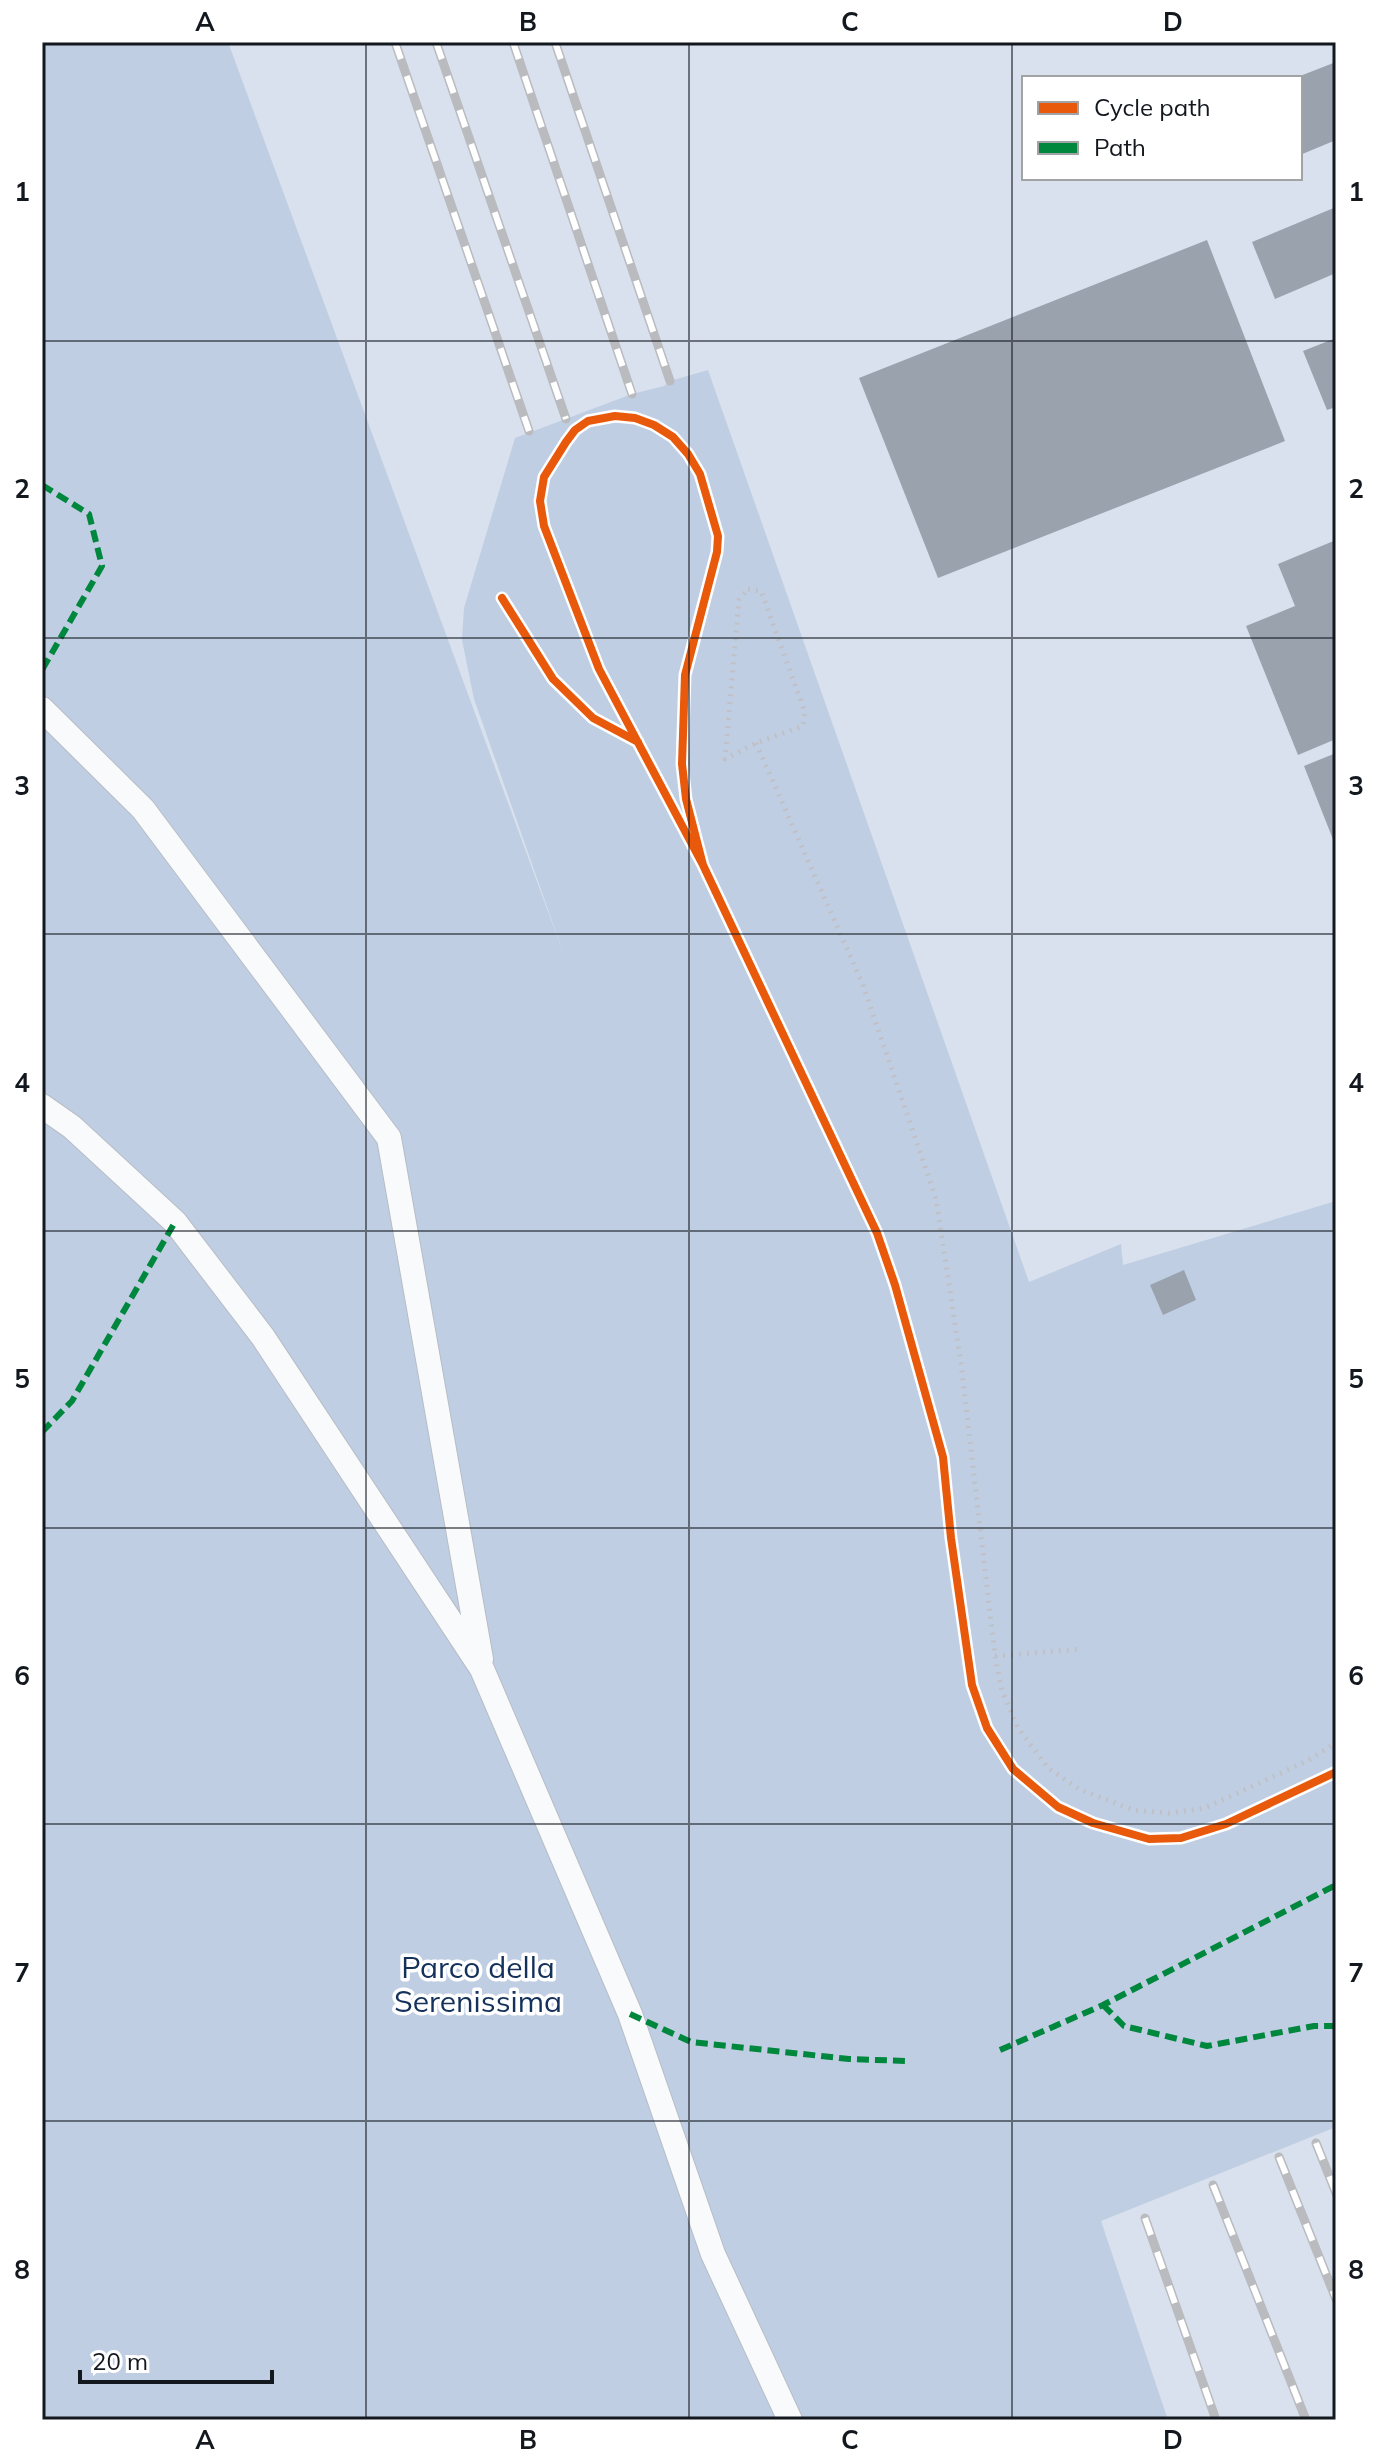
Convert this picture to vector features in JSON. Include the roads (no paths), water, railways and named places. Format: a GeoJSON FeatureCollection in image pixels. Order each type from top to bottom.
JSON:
{"type":"FeatureCollection","features":[{"type":"Feature","properties":{"kind":"lane"},"geometry":{"type":"LineString","coordinates":[[42,709],[143,809],[389,1138],[482,1669]]}},
{"type":"Feature","properties":{"kind":"lane"},"geometry":{"type":"LineString","coordinates":[[42,1106],[72,1127],[175,1222],[263,1337],[482,1669],[630,2014],[713,2254],[790,2420]]}},
{"type":"Feature","properties":{"kind":"railway"},"geometry":{"type":"LineString","coordinates":[[395,42],[529,431]]}},
{"type":"Feature","properties":{"kind":"railway"},"geometry":{"type":"LineString","coordinates":[[436,42],[566,419]]}},
{"type":"Feature","properties":{"kind":"railway"},"geometry":{"type":"LineString","coordinates":[[513,42],[632,394]]}},
{"type":"Feature","properties":{"kind":"railway"},"geometry":{"type":"LineString","coordinates":[[555,42],[670,381]]}},
{"type":"Feature","properties":{"kind":"railway"},"geometry":{"type":"LineString","coordinates":[[1316,2143],[1336,2193]]}},
{"type":"Feature","properties":{"kind":"railway"},"geometry":{"type":"LineString","coordinates":[[1279,2157],[1336,2299]]}},
{"type":"Feature","properties":{"kind":"railway"},"geometry":{"type":"LineString","coordinates":[[1213,2185],[1306,2420]]}},
{"type":"Feature","properties":{"kind":"railway"},"geometry":{"type":"LineString","coordinates":[[1145,2218],[1216,2420]]}},
{"type":"Feature","properties":{"kind":"park label","name":"Parco della Serenissima"},"geometry":{"type":"Point","coordinates":[478,1984]}}]}
